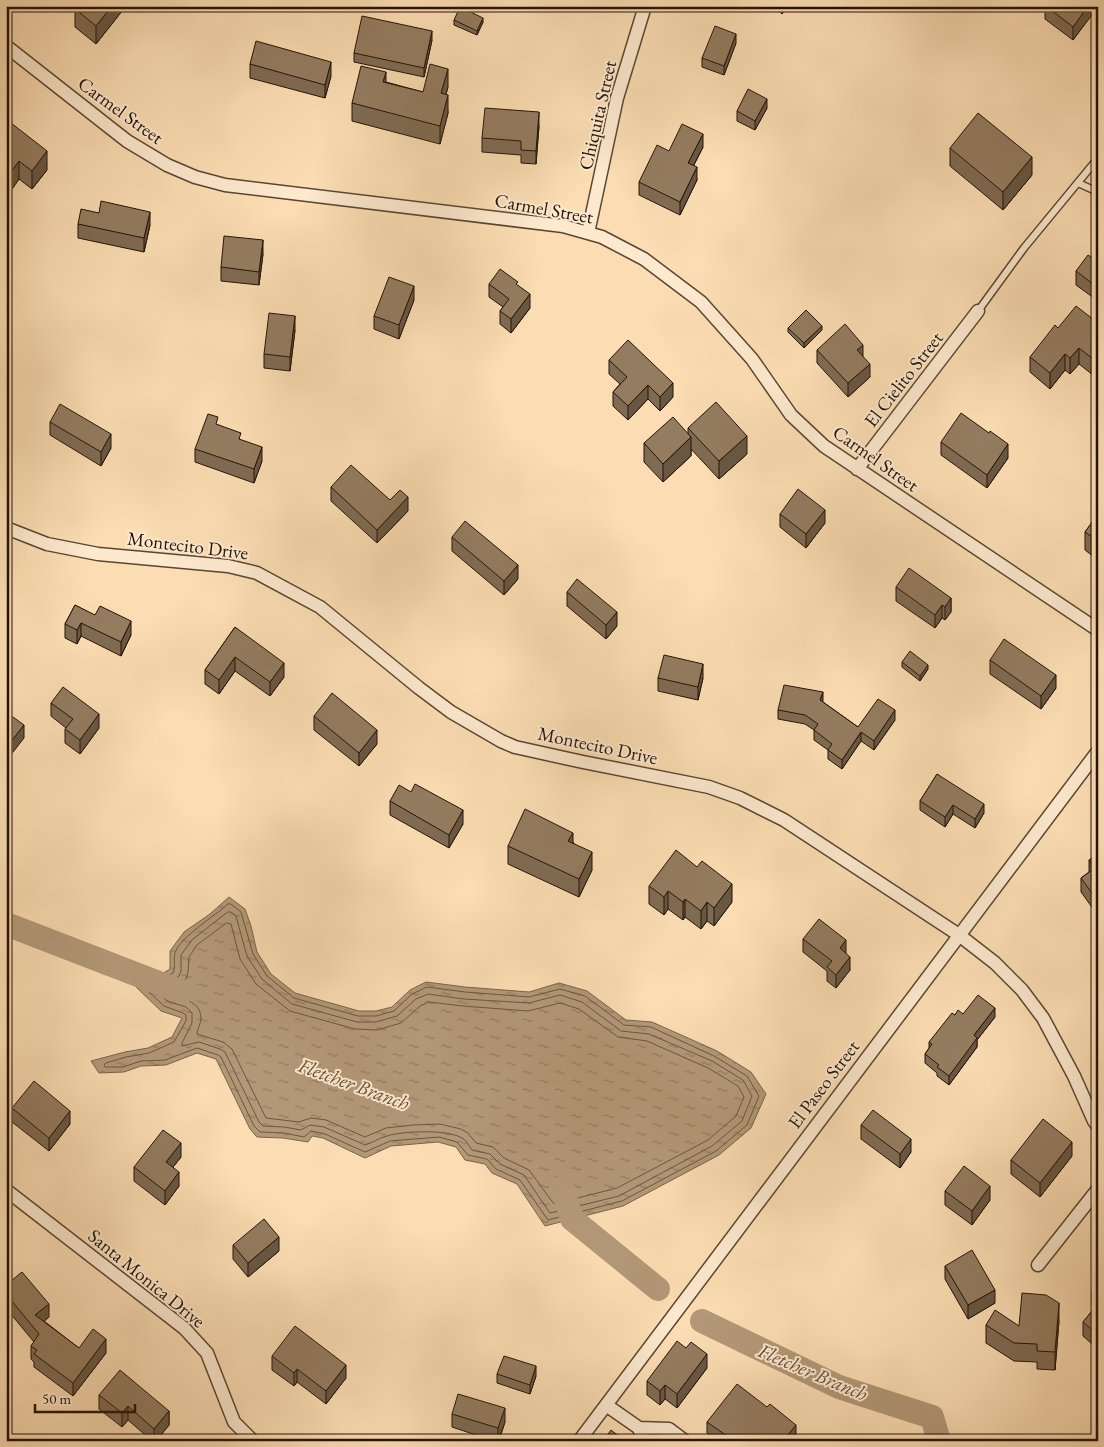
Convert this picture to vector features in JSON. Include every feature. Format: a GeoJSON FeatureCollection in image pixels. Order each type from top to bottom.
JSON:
{"type":"FeatureCollection","features":[{"type":"Feature","properties":{"kind":"street","name":"Chiquita Street"},"geometry":{"type":"LineString","coordinates":[[588,233],[617,98],[645,6]]}},
{"type":"Feature","properties":{"kind":"street","name":"Carmel Street"},"geometry":{"type":"LineString","coordinates":[[6,46],[126,141],[167,165],[195,176],[225,185],[562,226],[602,237],[644,259],[701,302],[752,359],[791,415],[824,446],[1098,630]]}},
{"type":"Feature","properties":{"kind":"street","name":"El Cielito Street"},"geometry":{"type":"LineString","coordinates":[[857,469],[978,311]]}},
{"type":"Feature","properties":{"kind":"street","name":"Montecito Drive"},"geometry":{"type":"LineString","coordinates":[[6,528],[47,544],[98,554],[228,566],[256,573],[320,607],[450,712],[483,732],[515,747],[709,787],[740,798],[784,820],[959,935],[995,963],[1022,990],[1043,1018],[1098,1126]]}},
{"type":"Feature","properties":{"kind":"street","name":"El Paseo Street"},"geometry":{"type":"LineString","coordinates":[[579,1441],[1098,751]]}},
{"type":"Feature","properties":{"kind":"street"},"geometry":{"type":"LineString","coordinates":[[1038,1265],[1098,1188]]}},
{"type":"Feature","properties":{"kind":"street","name":"Santa Monica Drive"},"geometry":{"type":"LineString","coordinates":[[6,1190],[184,1328],[208,1353],[234,1422],[253,1441]]}},
{"type":"Feature","properties":{"kind":"street"},"geometry":{"type":"LineString","coordinates":[[606,1405],[640,1428],[669,1429],[685,1441]]}},
{"type":"Feature","properties":{"kind":"street"},"geometry":{"type":"LineString","coordinates":[[640,1428],[643,1441]]}},
{"type":"Feature","properties":{"kind":"lane"},"geometry":{"type":"LineString","coordinates":[[978,311],[1024,248],[1094,163]]}},
{"type":"Feature","properties":{"kind":"lane"},"geometry":{"type":"LineString","coordinates":[[1078,183],[1098,192]]}},
{"type":"Feature","properties":{"kind":"water"},"geometry":{"type":"Polygon","coordinates":[[[229,897],[245,909],[257,952],[271,974],[295,993],[359,1011],[376,1011],[392,1007],[410,990],[426,982],[529,992],[559,983],[587,991],[626,1020],[652,1022],[717,1051],[751,1072],[766,1094],[751,1128],[719,1155],[623,1206],[545,1226],[517,1184],[492,1173],[485,1164],[465,1160],[456,1147],[438,1142],[391,1146],[365,1158],[323,1138],[312,1136],[308,1142],[283,1138],[257,1137],[250,1129],[216,1059],[197,1053],[166,1065],[141,1066],[124,1072],[99,1073],[91,1061],[148,1048],[172,1037],[182,1018],[161,1011],[135,986],[152,980],[170,969],[170,951],[184,932],[210,914],[229,897]]]}},
{"type":"Feature","properties":{"kind":"building"},"geometry":{"type":"Polygon","coordinates":[[[77,6],[112,6],[96,26],[75,9],[77,6]]]}},
{"type":"Feature","properties":{"kind":"building"},"geometry":{"type":"Polygon","coordinates":[[[1046,6],[1088,6],[1073,27],[1046,6]]]}},
{"type":"Feature","properties":{"kind":"building"},"geometry":{"type":"Polygon","coordinates":[[[460,7],[483,18],[477,31],[454,20],[460,7]]]}},
{"type":"Feature","properties":{"kind":"building"},"geometry":{"type":"Polygon","coordinates":[[[362,16],[432,31],[424,68],[354,53],[362,16]]]}},
{"type":"Feature","properties":{"kind":"building"},"geometry":{"type":"Polygon","coordinates":[[[715,26],[736,34],[724,66],[702,58],[715,26]]]}},
{"type":"Feature","properties":{"kind":"building"},"geometry":{"type":"Polygon","coordinates":[[[256,41],[331,62],[325,85],[250,64],[256,41]]]}},
{"type":"Feature","properties":{"kind":"building"},"geometry":{"type":"Polygon","coordinates":[[[430,64],[448,69],[441,93],[448,95],[440,126],[352,103],[361,66],[386,72],[383,82],[423,92],[430,64]]]}},
{"type":"Feature","properties":{"kind":"building"},"geometry":{"type":"Polygon","coordinates":[[[748,89],[767,99],[755,121],[737,111],[748,89]]]}},
{"type":"Feature","properties":{"kind":"building"},"geometry":{"type":"Polygon","coordinates":[[[485,108],[539,112],[536,151],[521,150],[521,141],[482,138],[485,108]]]}},
{"type":"Feature","properties":{"kind":"building"},"geometry":{"type":"Polygon","coordinates":[[[978,113],[1032,157],[1003,192],[950,148],[978,113]]]}},
{"type":"Feature","properties":{"kind":"building"},"geometry":{"type":"Polygon","coordinates":[[[6,119],[47,151],[32,171],[19,161],[10,173],[6,171],[6,119]]]}},
{"type":"Feature","properties":{"kind":"building"},"geometry":{"type":"Polygon","coordinates":[[[682,124],[703,134],[688,163],[697,167],[680,202],[639,182],[657,145],[669,151],[682,124]]]}},
{"type":"Feature","properties":{"kind":"building"},"geometry":{"type":"Polygon","coordinates":[[[101,201],[150,212],[144,238],[78,224],[81,209],[99,213],[101,201]]]}},
{"type":"Feature","properties":{"kind":"building"},"geometry":{"type":"Polygon","coordinates":[[[224,236],[263,240],[259,272],[221,267],[224,236]]]}},
{"type":"Feature","properties":{"kind":"building"},"geometry":{"type":"Polygon","coordinates":[[[1088,255],[1098,262],[1098,288],[1076,271],[1088,255]]]}},
{"type":"Feature","properties":{"kind":"building"},"geometry":{"type":"Polygon","coordinates":[[[500,269],[518,282],[516,284],[530,294],[511,319],[500,311],[509,299],[489,284],[500,269]]]}},
{"type":"Feature","properties":{"kind":"building"},"geometry":{"type":"Polygon","coordinates":[[[389,277],[414,286],[399,325],[374,316],[389,277]]]}},
{"type":"Feature","properties":{"kind":"building"},"geometry":{"type":"Polygon","coordinates":[[[1076,306],[1098,323],[1098,363],[1079,348],[1070,358],[1065,354],[1050,373],[1030,357],[1055,325],[1058,328],[1076,306]]]}},
{"type":"Feature","properties":{"kind":"building"},"geometry":{"type":"Polygon","coordinates":[[[806,310],[822,326],[804,343],[788,328],[806,310]]]}},
{"type":"Feature","properties":{"kind":"building"},"geometry":{"type":"Polygon","coordinates":[[[269,313],[295,316],[290,357],[264,354],[269,313]]]}},
{"type":"Feature","properties":{"kind":"building"},"geometry":{"type":"Polygon","coordinates":[[[845,324],[863,345],[857,350],[870,364],[848,383],[817,350],[845,324]]]}},
{"type":"Feature","properties":{"kind":"building"},"geometry":{"type":"Polygon","coordinates":[[[628,340],[673,383],[660,397],[648,385],[628,406],[613,392],[627,377],[609,360],[628,340]]]}},
{"type":"Feature","properties":{"kind":"building"},"geometry":{"type":"Polygon","coordinates":[[[716,402],[747,436],[719,461],[688,428],[716,402]]]}},
{"type":"Feature","properties":{"kind":"building"},"geometry":{"type":"Polygon","coordinates":[[[60,404],[111,434],[101,452],[50,422],[60,404]]]}},
{"type":"Feature","properties":{"kind":"building"},"geometry":{"type":"Polygon","coordinates":[[[961,413],[1008,444],[987,475],[941,442],[961,413]]]}},
{"type":"Feature","properties":{"kind":"building"},"geometry":{"type":"Polygon","coordinates":[[[208,414],[218,417],[216,424],[241,433],[239,439],[262,447],[254,469],[195,449],[208,414]]]}},
{"type":"Feature","properties":{"kind":"building"},"geometry":{"type":"Polygon","coordinates":[[[673,417],[691,437],[663,464],[644,443],[673,417]]]}},
{"type":"Feature","properties":{"kind":"building"},"geometry":{"type":"Polygon","coordinates":[[[351,465],[390,500],[400,490],[408,497],[377,530],[331,487],[351,465]]]}},
{"type":"Feature","properties":{"kind":"building"},"geometry":{"type":"Polygon","coordinates":[[[798,489],[825,510],[806,534],[780,514],[798,489]]]}},
{"type":"Feature","properties":{"kind":"building"},"geometry":{"type":"Polygon","coordinates":[[[1098,514],[1098,541],[1085,532],[1098,514]]]}},
{"type":"Feature","properties":{"kind":"building"},"geometry":{"type":"Polygon","coordinates":[[[465,521],[518,565],[504,581],[452,537],[465,521]]]}},
{"type":"Feature","properties":{"kind":"building"},"geometry":{"type":"Polygon","coordinates":[[[909,568],[951,598],[945,607],[942,605],[935,615],[896,587],[909,568]]]}},
{"type":"Feature","properties":{"kind":"building"},"geometry":{"type":"Polygon","coordinates":[[[577,579],[617,612],[606,625],[567,592],[577,579]]]}},
{"type":"Feature","properties":{"kind":"building"},"geometry":{"type":"Polygon","coordinates":[[[75,605],[95,615],[100,606],[131,621],[121,642],[81,623],[77,630],[65,624],[75,605]]]}},
{"type":"Feature","properties":{"kind":"building"},"geometry":{"type":"Polygon","coordinates":[[[235,627],[284,663],[270,682],[235,657],[219,680],[205,670],[235,627]]]}},
{"type":"Feature","properties":{"kind":"building"},"geometry":{"type":"Polygon","coordinates":[[[1004,639],[1056,675],[1041,696],[990,660],[1004,639]]]}},
{"type":"Feature","properties":{"kind":"building"},"geometry":{"type":"Polygon","coordinates":[[[910,651],[928,665],[920,676],[902,662],[910,651]]]}},
{"type":"Feature","properties":{"kind":"building"},"geometry":{"type":"Polygon","coordinates":[[[664,655],[703,664],[698,687],[658,678],[664,655]]]}},
{"type":"Feature","properties":{"kind":"building"},"geometry":{"type":"Polygon","coordinates":[[[784,685],[823,692],[820,700],[858,727],[878,699],[895,710],[874,741],[861,732],[842,760],[828,750],[832,744],[814,730],[818,724],[805,715],[778,710],[784,685]]]}},
{"type":"Feature","properties":{"kind":"building"},"geometry":{"type":"Polygon","coordinates":[[[63,687],[99,714],[80,740],[65,729],[73,719],[51,703],[63,687]]]}},
{"type":"Feature","properties":{"kind":"building"},"geometry":{"type":"Polygon","coordinates":[[[332,693],[377,730],[359,753],[314,716],[332,693]]]}},
{"type":"Feature","properties":{"kind":"building"},"geometry":{"type":"Polygon","coordinates":[[[6,712],[24,725],[6,748],[6,712]]]}},
{"type":"Feature","properties":{"kind":"building"},"geometry":{"type":"Polygon","coordinates":[[[937,774],[984,804],[975,819],[953,805],[945,817],[920,801],[937,774]]]}},
{"type":"Feature","properties":{"kind":"building"},"geometry":{"type":"Polygon","coordinates":[[[415,784],[463,810],[449,835],[390,801],[399,785],[411,792],[415,784]]]}},
{"type":"Feature","properties":{"kind":"building"},"geometry":{"type":"Polygon","coordinates":[[[525,809],[573,833],[568,841],[592,852],[579,879],[508,846],[525,809]]]}},
{"type":"Feature","properties":{"kind":"building"},"geometry":{"type":"Polygon","coordinates":[[[676,850],[697,867],[702,861],[732,884],[714,908],[707,902],[701,911],[685,899],[683,902],[668,891],[664,897],[649,886],[676,850]]]}},
{"type":"Feature","properties":{"kind":"building"},"geometry":{"type":"Polygon","coordinates":[[[1098,855],[1098,893],[1094,896],[1081,878],[1095,868],[1089,860],[1098,855]]]}},
{"type":"Feature","properties":{"kind":"building"},"geometry":{"type":"Polygon","coordinates":[[[819,919],[846,940],[840,948],[850,957],[836,975],[827,967],[832,961],[803,939],[819,919]]]}},
{"type":"Feature","properties":{"kind":"building"},"geometry":{"type":"Polygon","coordinates":[[[978,995],[995,1008],[974,1035],[977,1038],[949,1076],[925,1054],[932,1044],[929,1042],[952,1013],[955,1015],[958,1010],[963,1014],[978,995]]]}},
{"type":"Feature","properties":{"kind":"building"},"geometry":{"type":"Polygon","coordinates":[[[34,1081],[70,1111],[49,1138],[12,1108],[34,1081]]]}},
{"type":"Feature","properties":{"kind":"building"},"geometry":{"type":"Polygon","coordinates":[[[873,1110],[911,1139],[900,1154],[861,1125],[873,1110]]]}},
{"type":"Feature","properties":{"kind":"building"},"geometry":{"type":"Polygon","coordinates":[[[1043,1119],[1072,1142],[1040,1183],[1011,1160],[1043,1119]]]}},
{"type":"Feature","properties":{"kind":"building"},"geometry":{"type":"Polygon","coordinates":[[[163,1130],[181,1143],[166,1162],[179,1172],[165,1191],[134,1167],[163,1130]]]}},
{"type":"Feature","properties":{"kind":"building"},"geometry":{"type":"Polygon","coordinates":[[[964,1166],[990,1186],[972,1211],[945,1191],[964,1166]]]}},
{"type":"Feature","properties":{"kind":"building"},"geometry":{"type":"Polygon","coordinates":[[[264,1219],[279,1237],[248,1263],[233,1245],[264,1219]]]}},
{"type":"Feature","properties":{"kind":"building"},"geometry":{"type":"Polygon","coordinates":[[[972,1250],[995,1290],[968,1305],[945,1266],[972,1250]]]}},
{"type":"Feature","properties":{"kind":"building"},"geometry":{"type":"Polygon","coordinates":[[[22,1272],[49,1304],[35,1315],[79,1348],[93,1329],[106,1339],[73,1383],[34,1354],[37,1350],[31,1346],[39,1334],[10,1299],[6,1302],[6,1285],[22,1272]]]}},
{"type":"Feature","properties":{"kind":"building"},"geometry":{"type":"Polygon","coordinates":[[[1098,1284],[1098,1296],[1092,1291],[1098,1284]]]}},
{"type":"Feature","properties":{"kind":"building"},"geometry":{"type":"Polygon","coordinates":[[[1022,1293],[1046,1295],[1059,1303],[1055,1352],[1037,1351],[1037,1344],[1014,1343],[986,1325],[995,1310],[1019,1326],[1022,1293]]]}},
{"type":"Feature","properties":{"kind":"building"},"geometry":{"type":"Polygon","coordinates":[[[1098,1304],[1098,1335],[1083,1322],[1098,1304]]]}},
{"type":"Feature","properties":{"kind":"building"},"geometry":{"type":"Polygon","coordinates":[[[295,1326],[346,1365],[326,1391],[297,1369],[294,1373],[272,1356],[295,1326]]]}},
{"type":"Feature","properties":{"kind":"building"},"geometry":{"type":"Polygon","coordinates":[[[677,1341],[686,1348],[691,1342],[707,1354],[677,1394],[665,1385],[660,1391],[647,1381],[677,1341]]]}},
{"type":"Feature","properties":{"kind":"building"},"geometry":{"type":"Polygon","coordinates":[[[504,1356],[536,1366],[530,1385],[497,1374],[504,1356]]]}},
{"type":"Feature","properties":{"kind":"building"},"geometry":{"type":"Polygon","coordinates":[[[120,1370],[169,1411],[154,1429],[128,1406],[122,1413],[99,1395],[120,1370]]]}},
{"type":"Feature","properties":{"kind":"building"},"geometry":{"type":"Polygon","coordinates":[[[737,1384],[767,1407],[770,1404],[796,1425],[783,1441],[734,1441],[707,1422],[737,1384]]]}},
{"type":"Feature","properties":{"kind":"building"},"geometry":{"type":"Polygon","coordinates":[[[458,1394],[505,1408],[498,1428],[452,1414],[458,1394]]]}},
{"type":"Feature","properties":{"kind":"building"},"geometry":{"type":"Polygon","coordinates":[[[611,1430],[625,1441],[603,1441],[611,1430]]]}},
{"type":"Feature","properties":{"kind":"waterway","name":"Fletcher Branch"},"geometry":{"type":"LineString","coordinates":[[6,924],[182,992]]}},
{"type":"Feature","properties":{"kind":"waterway","name":"Fletcher Branch"},"geometry":{"type":"LineString","coordinates":[[562,1188],[572,1219],[658,1289]]}},
{"type":"Feature","properties":{"kind":"waterway","name":"Fletcher Branch"},"geometry":{"type":"LineString","coordinates":[[702,1321],[839,1387],[932,1417],[939,1441]]}}]}
